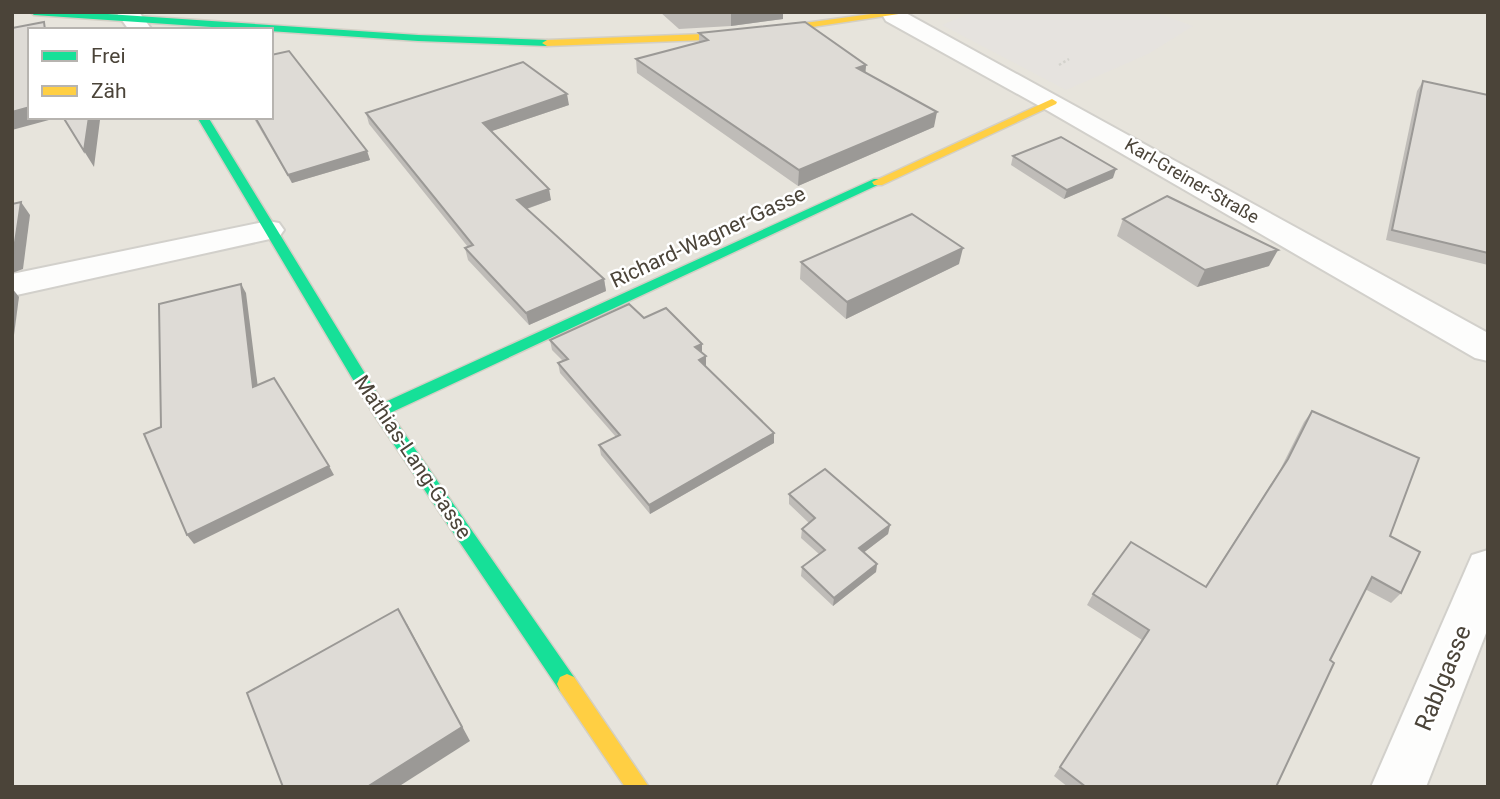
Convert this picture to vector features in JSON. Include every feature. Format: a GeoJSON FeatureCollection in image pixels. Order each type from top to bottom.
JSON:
{"type":"FeatureCollection","features":[{"type":"Feature","properties":{"kind":"street"},"geometry":{"type":"LineString","coordinates":[[34,12],[233,28]]}},
{"type":"Feature","properties":{"kind":"street"},"geometry":{"type":"LineString","coordinates":[[273,30],[568,44],[732,36],[901,14]]}},
{"type":"Feature","properties":{"kind":"street","name":"Karl-Greiner-Straße"},"geometry":{"type":"LineString","coordinates":[[901,14],[1488,349]]}},
{"type":"Feature","properties":{"kind":"street","name":"Richard-Wagner-Gasse"},"geometry":{"type":"LineString","coordinates":[[380,411],[1052,102]]}},
{"type":"Feature","properties":{"kind":"street","name":"Mathias-Lang-Gasse"},"geometry":{"type":"LineString","coordinates":[[203,119],[380,411],[638,787]]}},
{"type":"Feature","properties":{"kind":"street"},"geometry":{"type":"LineString","coordinates":[[12,285],[268,230]]}},
{"type":"Feature","properties":{"kind":"street","name":"Rablgasse"},"geometry":{"type":"LineString","coordinates":[[1398,787],[1488,569]]}},
{"type":"Feature","properties":{"kind":"shaded area"},"geometry":{"type":"Polygon","coordinates":[[[12,12],[1488,12],[1488,787],[12,787],[12,12]]]}},
{"type":"Feature","properties":{"kind":"shaded area"},"geometry":{"type":"Polygon","coordinates":[[[973,12],[1154,12],[1193,26],[1150,53],[1066,90],[942,25],[973,12]]]}},
{"type":"Feature","properties":{"kind":"building"},"geometry":{"type":"Polygon","coordinates":[[[44,22],[45,28],[28,28],[28,108],[12,112],[12,28],[44,22]]]}},
{"type":"Feature","properties":{"kind":"building"},"geometry":{"type":"Polygon","coordinates":[[[805,22],[866,65],[857,68],[937,112],[799,170],[636,59],[708,40],[699,33],[805,22]]]}},
{"type":"Feature","properties":{"kind":"building"},"geometry":{"type":"Polygon","coordinates":[[[289,51],[367,151],[288,175],[256,119],[273,119],[273,55],[289,51]]]}},
{"type":"Feature","properties":{"kind":"building"},"geometry":{"type":"Polygon","coordinates":[[[523,62],[567,94],[483,123],[549,189],[517,200],[604,279],[526,313],[465,248],[473,245],[366,113],[523,62]]]}},
{"type":"Feature","properties":{"kind":"building"},"geometry":{"type":"Polygon","coordinates":[[[1423,81],[1488,95],[1488,253],[1392,230],[1423,81]]]}},
{"type":"Feature","properties":{"kind":"building"},"geometry":{"type":"Polygon","coordinates":[[[64,119],[89,119],[84,151],[64,119]]]}},
{"type":"Feature","properties":{"kind":"building"},"geometry":{"type":"Polygon","coordinates":[[[1061,137],[1116,169],[1067,190],[1013,156],[1061,137]]]}},
{"type":"Feature","properties":{"kind":"building"},"geometry":{"type":"Polygon","coordinates":[[[1167,196],[1278,250],[1205,270],[1123,219],[1167,196]]]}},
{"type":"Feature","properties":{"kind":"building"},"geometry":{"type":"Polygon","coordinates":[[[21,202],[13,256],[12,256],[12,204],[21,202]]]}},
{"type":"Feature","properties":{"kind":"building"},"geometry":{"type":"Polygon","coordinates":[[[912,214],[963,248],[847,302],[801,262],[912,214]]]}},
{"type":"Feature","properties":{"kind":"building"},"geometry":{"type":"Polygon","coordinates":[[[241,284],[253,387],[274,378],[329,466],[187,535],[144,434],[161,427],[159,304],[241,284]]]}},
{"type":"Feature","properties":{"kind":"building"},"geometry":{"type":"Polygon","coordinates":[[[629,304],[644,318],[666,308],[702,344],[695,347],[706,356],[699,360],[774,433],[649,505],[599,445],[620,435],[558,363],[568,359],[550,340],[629,304]]]}},
{"type":"Feature","properties":{"kind":"building"},"geometry":{"type":"Polygon","coordinates":[[[1312,411],[1419,458],[1390,536],[1420,552],[1401,593],[1372,577],[1330,660],[1334,663],[1276,787],[1086,787],[1060,767],[1149,630],[1093,594],[1131,542],[1206,587],[1288,459],[1312,411]]]}},
{"type":"Feature","properties":{"kind":"building"},"geometry":{"type":"Polygon","coordinates":[[[825,469],[890,525],[859,548],[877,564],[834,598],[802,567],[825,550],[802,529],[815,518],[789,494],[825,469]]]}},
{"type":"Feature","properties":{"kind":"building"},"geometry":{"type":"Polygon","coordinates":[[[398,609],[462,727],[367,787],[283,787],[247,693],[398,609]]]}},
{"type":"Feature","properties":{"kind":"traffic: fast"},"geometry":{"type":"LineString","coordinates":[[34,12],[270,28]]}},
{"type":"Feature","properties":{"kind":"traffic: fast"},"geometry":{"type":"LineString","coordinates":[[273,28],[547,43]]}},
{"type":"Feature","properties":{"kind":"traffic: fast"},"geometry":{"type":"LineString","coordinates":[[203,119],[380,411],[567,684]]}},
{"type":"Feature","properties":{"kind":"traffic: fast"},"geometry":{"type":"LineString","coordinates":[[380,411],[878,182]]}},
{"type":"Feature","properties":{"kind":"traffic: slow"},"geometry":{"type":"LineString","coordinates":[[547,43],[731,36],[908,12]]}},
{"type":"Feature","properties":{"kind":"traffic: slow"},"geometry":{"type":"LineString","coordinates":[[878,182],[1052,102]]}},
{"type":"Feature","properties":{"kind":"traffic: slow"},"geometry":{"type":"LineString","coordinates":[[567,684],[638,787]]}}]}
